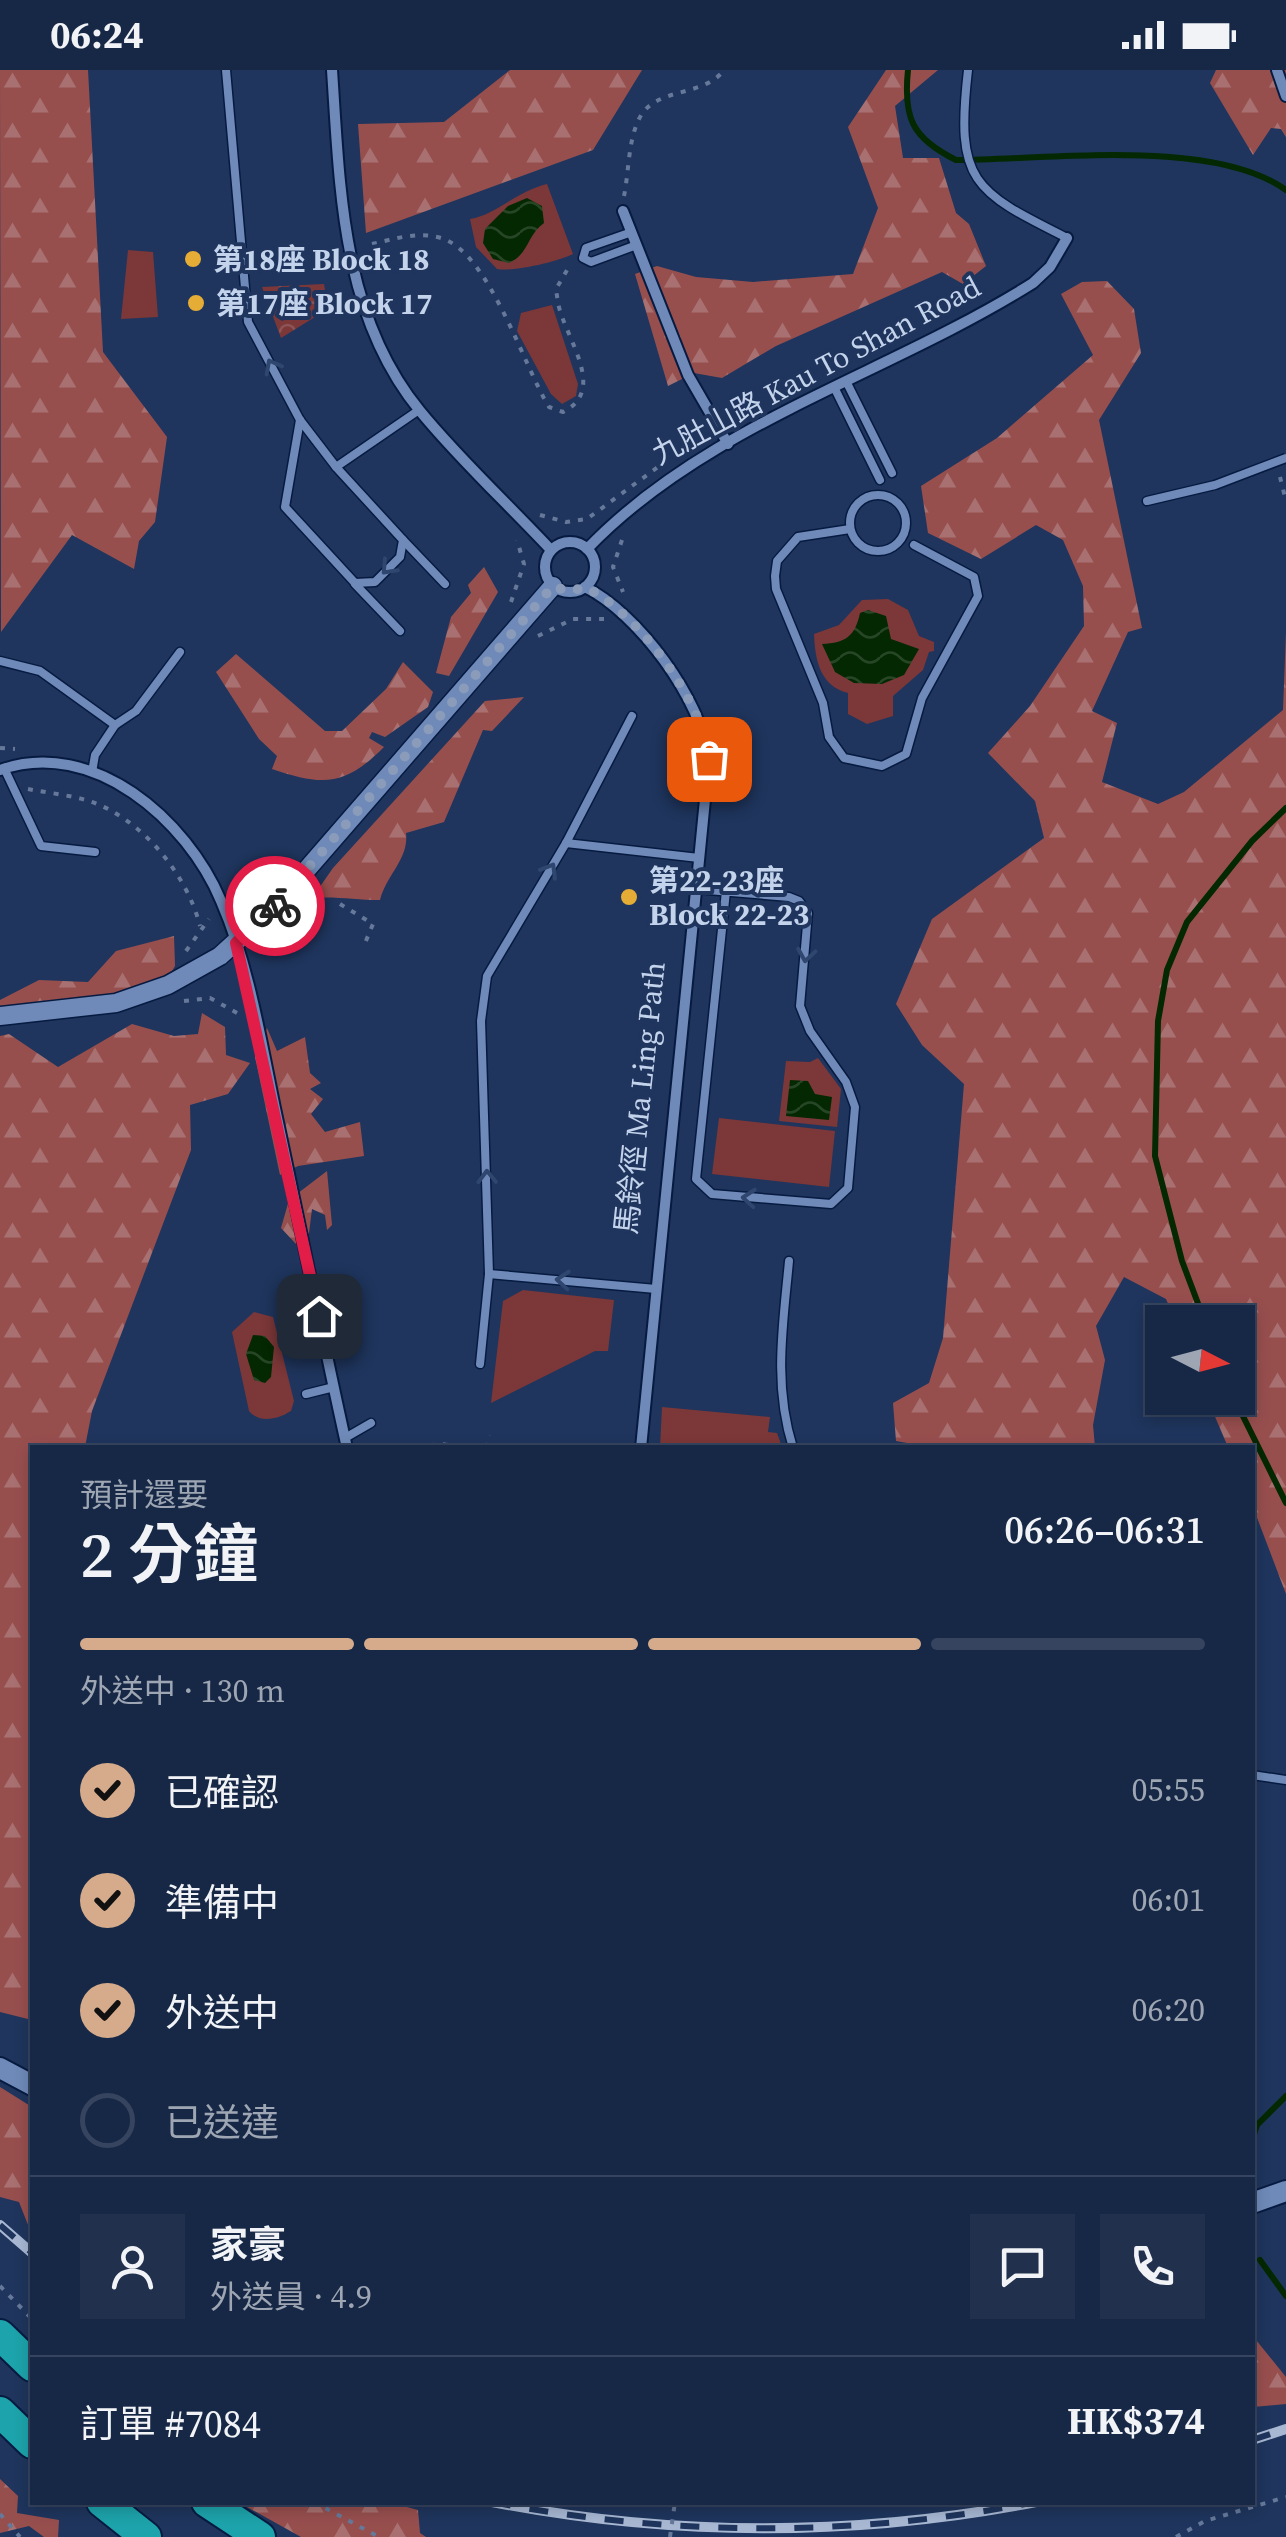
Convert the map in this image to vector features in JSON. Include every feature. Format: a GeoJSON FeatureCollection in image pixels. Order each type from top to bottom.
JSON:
{"type":"FeatureCollection","features":[{"type":"Feature","properties":{"kind":"highway"},"geometry":{"type":"LineString","coordinates":[[0,2336],[30,2364]]}},
{"type":"Feature","properties":{"kind":"highway"},"geometry":{"type":"LineString","coordinates":[[0,2412],[30,2441]]}},
{"type":"Feature","properties":{"kind":"highway"},"geometry":{"type":"LineString","coordinates":[[106,2505],[146,2537]]}},
{"type":"Feature","properties":{"kind":"highway"},"geometry":{"type":"LineString","coordinates":[[212,2505],[260,2537]]}},
{"type":"Feature","properties":{"kind":"main road"},"geometry":{"type":"LineString","coordinates":[[0,2068],[30,2084]]}},
{"type":"Feature","properties":{"kind":"main road"},"geometry":{"type":"LineString","coordinates":[[1255,2202],[1286,2191]]}},
{"type":"Feature","properties":{"kind":"street"},"geometry":{"type":"LineString","coordinates":[[332,70],[352,272],[365,313],[419,410],[551,550]]}},
{"type":"Feature","properties":{"kind":"street"},"geometry":{"type":"LineString","coordinates":[[1277,70],[1286,96]]}},
{"type":"Feature","properties":{"kind":"street"},"geometry":{"type":"LineString","coordinates":[[623,211],[688,375],[728,444]]}},
{"type":"Feature","properties":{"kind":"street","name":"九肚山路 Kau To Shan Road"},"geometry":{"type":"LineString","coordinates":[[587,549],[644,495],[728,444],[1033,283],[1068,238]]}},
{"type":"Feature","properties":{"kind":"street"},"geometry":{"type":"LineString","coordinates":[[573,542],[587,549],[594,564],[585,587],[569,592],[553,586],[545,565],[551,550],[573,542]]}},
{"type":"Feature","properties":{"kind":"street"},"geometry":{"type":"LineString","coordinates":[[0,1016],[77,1010],[137,997],[201,968],[236,943],[276,906],[553,586]]}},
{"type":"Feature","properties":{"kind":"street","name":"馬鈴徑 Ma Ling Path"},"geometry":{"type":"LineString","coordinates":[[585,587],[610,599],[624,613],[685,693],[706,736],[708,772],[641,1445]]}},
{"type":"Feature","properties":{"kind":"street"},"geometry":{"type":"LineString","coordinates":[[2,769],[44,764],[92,772],[150,802],[185,843],[224,908],[236,943],[346,1443]]}},
{"type":"Feature","properties":{"kind":"lane"},"geometry":{"type":"LineString","coordinates":[[226,70],[248,322],[300,420],[336,468],[445,584]]}},
{"type":"Feature","properties":{"kind":"lane"},"geometry":{"type":"LineString","coordinates":[[968,70],[965,128],[973,170],[989,196],[1068,238]]}},
{"type":"Feature","properties":{"kind":"lane"},"geometry":{"type":"LineString","coordinates":[[629,233],[586,248],[584,258],[590,262],[634,246]]}},
{"type":"Feature","properties":{"kind":"lane"},"geometry":{"type":"LineString","coordinates":[[847,384],[892,473]]}},
{"type":"Feature","properties":{"kind":"lane"},"geometry":{"type":"LineString","coordinates":[[835,390],[880,480]]}},
{"type":"Feature","properties":{"kind":"lane"},"geometry":{"type":"LineString","coordinates":[[336,468],[419,410]]}},
{"type":"Feature","properties":{"kind":"lane"},"geometry":{"type":"LineString","coordinates":[[300,420],[285,507],[400,631]]}},
{"type":"Feature","properties":{"kind":"lane"},"geometry":{"type":"LineString","coordinates":[[1147,501],[1215,485],[1286,458]]}},
{"type":"Feature","properties":{"kind":"lane"},"geometry":{"type":"LineString","coordinates":[[873,495],[899,503],[907,521],[901,540],[885,550],[859,544],[850,529],[852,511],[873,495]]}},
{"type":"Feature","properties":{"kind":"lane"},"geometry":{"type":"LineString","coordinates":[[850,529],[798,538],[777,561],[776,589],[823,703],[834,748],[844,758],[870,766],[893,763],[906,754],[922,698],[978,596],[974,577],[914,545]]}},
{"type":"Feature","properties":{"kind":"lane"},"geometry":{"type":"LineString","coordinates":[[355,583],[375,582],[400,556],[403,540]]}},
{"type":"Feature","properties":{"kind":"lane"},"geometry":{"type":"LineString","coordinates":[[92,772],[96,755],[115,725],[136,711],[180,652]]}},
{"type":"Feature","properties":{"kind":"lane"},"geometry":{"type":"LineString","coordinates":[[0,661],[40,671],[115,725]]}},
{"type":"Feature","properties":{"kind":"lane"},"geometry":{"type":"LineString","coordinates":[[480,1364],[489,1274],[482,999],[487,976],[566,843],[632,716]]}},
{"type":"Feature","properties":{"kind":"lane"},"geometry":{"type":"LineString","coordinates":[[2,769],[41,846],[95,852]]}},
{"type":"Feature","properties":{"kind":"lane"},"geometry":{"type":"LineString","coordinates":[[566,843],[699,858]]}},
{"type":"Feature","properties":{"kind":"lane"},"geometry":{"type":"LineString","coordinates":[[696,888],[789,897],[808,914],[800,1006],[810,1031],[846,1082],[856,1114],[848,1188],[831,1204],[712,1194],[696,1179],[726,892]]}},
{"type":"Feature","properties":{"kind":"lane"},"geometry":{"type":"LineString","coordinates":[[789,1261],[778,1372],[779,1396],[791,1445]]}},
{"type":"Feature","properties":{"kind":"lane"},"geometry":{"type":"LineString","coordinates":[[489,1274],[656,1288]]}},
{"type":"Feature","properties":{"kind":"lane"},"geometry":{"type":"LineString","coordinates":[[306,1394],[334,1387]]}},
{"type":"Feature","properties":{"kind":"lane"},"geometry":{"type":"LineString","coordinates":[[346,1443],[371,1424]]}},
{"type":"Feature","properties":{"kind":"lane"},"geometry":{"type":"LineString","coordinates":[[1255,1775],[1286,1780]]}},
{"type":"Feature","properties":{"kind":"path"},"geometry":{"type":"LineString","coordinates":[[623,211],[639,117],[662,100],[711,84],[724,70]]}},
{"type":"Feature","properties":{"kind":"path"},"geometry":{"type":"LineString","coordinates":[[372,244],[420,235],[444,238],[462,250],[498,307],[544,400],[549,407],[563,412],[578,403],[585,386],[556,289],[573,262]]}},
{"type":"Feature","properties":{"kind":"path","name":"九肚山路 Kau To Shan Road"},"geometry":{"type":"LineString","coordinates":[[532,508],[566,522],[587,519],[692,442],[702,426]]}},
{"type":"Feature","properties":{"kind":"path"},"geometry":{"type":"LineString","coordinates":[[508,606],[524,564]]}},
{"type":"Feature","properties":{"kind":"path"},"geometry":{"type":"LineString","coordinates":[[538,636],[573,619],[606,619]]}},
{"type":"Feature","properties":{"kind":"path"},"geometry":{"type":"LineString","coordinates":[[13,786],[88,801],[135,827],[176,875],[200,926]]}},
{"type":"Feature","properties":{"kind":"path"},"geometry":{"type":"LineString","coordinates":[[178,958],[193,944],[200,926],[244,891],[272,885]]}},
{"type":"Feature","properties":{"kind":"path"},"geometry":{"type":"LineString","coordinates":[[340,904],[373,924],[363,948]]}},
{"type":"Feature","properties":{"kind":"path"},"geometry":{"type":"LineString","coordinates":[[487,1445],[488,1435]]}},
{"type":"Feature","properties":{"kind":"path"},"geometry":{"type":"LineString","coordinates":[[456,1438],[462,1445]]}},
{"type":"Feature","properties":{"kind":"path"},"geometry":{"type":"LineString","coordinates":[[0,2286],[30,2317]]}},
{"type":"Feature","properties":{"kind":"path"},"geometry":{"type":"LineString","coordinates":[[1176,2537],[1206,2522],[1286,2496]]}},
{"type":"Feature","properties":{"kind":"path"},"geometry":{"type":"LineString","coordinates":[[320,2505],[379,2537]]}},
{"type":"Feature","properties":{"kind":"path"},"geometry":{"type":"LineString","coordinates":[[670,2537],[675,2505]]}},
{"type":"Feature","properties":{"kind":"path"},"geometry":{"type":"LineString","coordinates":[[0,2514],[20,2537]]}},
{"type":"Feature","properties":{"kind":"green space"},"geometry":{"type":"Polygon","coordinates":[[[0,70],[88,70],[103,352],[167,437],[155,522],[139,541],[134,569],[72,535],[1,632],[0,70]]]}},
{"type":"Feature","properties":{"kind":"green space"},"geometry":{"type":"Polygon","coordinates":[[[510,70],[642,70],[593,150],[366,233],[358,124],[444,122],[510,70]]]}},
{"type":"Feature","properties":{"kind":"green space"},"geometry":{"type":"Polygon","coordinates":[[[886,70],[938,70],[895,106],[903,158],[939,158],[956,213],[969,224],[986,266],[963,284],[942,272],[776,346],[722,378],[694,373],[668,386],[635,274],[657,266],[696,277],[753,282],[853,274],[878,208],[848,127],[886,70]]]}},
{"type":"Feature","properties":{"kind":"green space"},"geometry":{"type":"Polygon","coordinates":[[[1216,70],[1286,70],[1286,137],[1281,129],[1271,128],[1253,155],[1210,83],[1216,70]]]}},
{"type":"Feature","properties":{"kind":"green space"},"geometry":{"type":"Polygon","coordinates":[[[547,184],[573,254],[535,266],[497,269],[476,247],[470,219],[547,184]]]}},
{"type":"Feature","properties":{"kind":"green space"},"geometry":{"type":"Polygon","coordinates":[[[128,250],[153,252],[158,317],[121,319],[128,250]]]}},
{"type":"Feature","properties":{"kind":"green space"},"geometry":{"type":"Polygon","coordinates":[[[1107,281],[1134,309],[1141,353],[1099,420],[1142,628],[1128,632],[1092,711],[1117,723],[1102,782],[1158,804],[1184,792],[1283,710],[1286,633],[1286,1594],[1255,1512],[1255,1445],[1227,1445],[1214,1415],[1255,1415],[1255,1305],[1169,1305],[1166,1299],[1124,1277],[1096,1326],[1105,1360],[1093,1425],[1095,1445],[918,1445],[896,1441],[893,1403],[929,1383],[943,1338],[964,1084],[922,1045],[896,1004],[932,919],[1044,838],[1035,801],[988,753],[1030,706],[1084,626],[1083,586],[1063,540],[1036,525],[981,559],[928,533],[921,486],[997,438],[1093,355],[1061,294],[1082,282],[1107,281]]]}},
{"type":"Feature","properties":{"kind":"green space"},"geometry":{"type":"Polygon","coordinates":[[[324,284],[328,309],[281,338],[262,287],[324,284]]]}},
{"type":"Feature","properties":{"kind":"green space"},"geometry":{"type":"Polygon","coordinates":[[[552,305],[578,384],[576,396],[562,404],[551,394],[517,331],[521,313],[552,305]]]}},
{"type":"Feature","properties":{"kind":"green space"},"geometry":{"type":"Polygon","coordinates":[[[484,567],[498,592],[449,676],[436,673],[451,617],[471,593],[468,585],[484,567]]]}},
{"type":"Feature","properties":{"kind":"green space"},"geometry":{"type":"Polygon","coordinates":[[[888,599],[908,610],[919,636],[934,642],[934,651],[929,652],[923,670],[893,696],[893,716],[867,724],[848,714],[848,693],[825,678],[814,634],[839,625],[862,600],[888,599]]]}},
{"type":"Feature","properties":{"kind":"green space"},"geometry":{"type":"Polygon","coordinates":[[[236,654],[325,731],[342,731],[386,689],[403,662],[433,692],[428,707],[385,737],[372,732],[369,738],[384,747],[357,770],[332,779],[305,778],[272,769],[277,756],[259,739],[216,672],[236,654]]]}},
{"type":"Feature","properties":{"kind":"green space"},"geometry":{"type":"Polygon","coordinates":[[[524,697],[492,731],[483,730],[444,822],[406,833],[401,859],[380,900],[312,898],[333,868],[485,701],[524,697]]]}},
{"type":"Feature","properties":{"kind":"green space"},"geometry":{"type":"Polygon","coordinates":[[[174,936],[175,966],[168,978],[67,1011],[38,1003],[0,1016],[0,1000],[39,980],[88,982],[116,951],[174,936]]]}},
{"type":"Feature","properties":{"kind":"green space"},"geometry":{"type":"Polygon","coordinates":[[[202,1013],[225,1027],[226,1055],[250,1063],[228,1094],[190,1105],[191,1150],[92,1411],[85,1445],[30,1445],[30,2020],[0,2012],[0,1036],[9,1034],[58,1067],[132,1024],[174,1036],[198,1034],[202,1013]]]}},
{"type":"Feature","properties":{"kind":"green space"},"geometry":{"type":"Polygon","coordinates":[[[267,1028],[277,1051],[305,1037],[310,1073],[321,1083],[310,1089],[323,1099],[311,1114],[325,1132],[360,1122],[364,1156],[298,1166],[280,1175],[255,1057],[267,1028]]]}},
{"type":"Feature","properties":{"kind":"green space"},"geometry":{"type":"Polygon","coordinates":[[[818,1058],[841,1089],[837,1127],[779,1121],[786,1061],[810,1062],[818,1058]]]}},
{"type":"Feature","properties":{"kind":"green space"},"geometry":{"type":"Polygon","coordinates":[[[719,1118],[835,1131],[829,1187],[712,1174],[719,1118]]]}},
{"type":"Feature","properties":{"kind":"green space"},"geometry":{"type":"Polygon","coordinates":[[[327,1171],[332,1225],[327,1230],[325,1215],[312,1209],[309,1233],[296,1244],[281,1228],[289,1200],[327,1171]]]}},
{"type":"Feature","properties":{"kind":"green space"},"geometry":{"type":"Polygon","coordinates":[[[523,1290],[614,1300],[608,1351],[595,1351],[491,1403],[503,1301],[523,1290]]]}},
{"type":"Feature","properties":{"kind":"green space"},"geometry":{"type":"Polygon","coordinates":[[[254,1312],[273,1317],[294,1401],[291,1411],[275,1418],[258,1418],[249,1411],[232,1332],[254,1312]]]}},
{"type":"Feature","properties":{"kind":"green space"},"geometry":{"type":"Polygon","coordinates":[[[662,1407],[770,1417],[768,1432],[777,1433],[781,1445],[660,1445],[662,1407]]]}},
{"type":"Feature","properties":{"kind":"green space"},"geometry":{"type":"Polygon","coordinates":[[[0,2087],[30,2106],[30,2230],[19,2202],[0,2197],[0,2087]]]}},
{"type":"Feature","properties":{"kind":"green space"},"geometry":{"type":"Polygon","coordinates":[[[1255,2339],[1286,2377],[1286,2404],[1255,2407],[1255,2339]]]}},
{"type":"Feature","properties":{"kind":"green space"},"geometry":{"type":"Polygon","coordinates":[[[0,2479],[18,2496],[17,2513],[59,2520],[58,2537],[44,2537],[29,2526],[0,2533],[0,2479]]]}},
{"type":"Feature","properties":{"kind":"green space"},"geometry":{"type":"Polygon","coordinates":[[[244,2505],[399,2505],[418,2510],[420,2533],[426,2537],[301,2537],[244,2505]]]}},
{"type":"Feature","properties":{"kind":"water"},"geometry":{"type":"Polygon","coordinates":[[[527,198],[542,206],[544,223],[516,259],[509,263],[493,259],[483,243],[485,229],[508,206],[527,198]]]}},
{"type":"Feature","properties":{"kind":"water"},"geometry":{"type":"Polygon","coordinates":[[[868,610],[886,616],[891,639],[919,649],[904,675],[882,684],[854,683],[835,672],[822,644],[848,637],[860,613],[868,610]]]}},
{"type":"Feature","properties":{"kind":"water"},"geometry":{"type":"Polygon","coordinates":[[[790,1080],[808,1081],[815,1094],[832,1097],[829,1120],[786,1116],[790,1080]]]}},
{"type":"Feature","properties":{"kind":"water"},"geometry":{"type":"Polygon","coordinates":[[[253,1335],[265,1336],[274,1347],[271,1377],[265,1383],[254,1380],[246,1354],[253,1335]]]}},
{"type":"Feature","properties":{"kind":"waterway"},"geometry":{"type":"LineString","coordinates":[[908,70],[907,101],[914,125],[929,143],[956,160],[1173,157],[1254,173],[1286,190]]}},
{"type":"Feature","properties":{"kind":"waterway"},"geometry":{"type":"LineString","coordinates":[[1199,1305],[1182,1261],[1155,1156],[1158,1021],[1167,970],[1187,922],[1252,841],[1286,808]]}},
{"type":"Feature","properties":{"kind":"waterway"},"geometry":{"type":"LineString","coordinates":[[1242,1415],[1286,1503]]}},
{"type":"Feature","properties":{"kind":"waterway"},"geometry":{"type":"LineString","coordinates":[[1255,2131],[1286,2096]]}},
{"type":"Feature","properties":{"kind":"waterway"},"geometry":{"type":"LineString","coordinates":[[1260,2260],[1286,2296]]}},
{"type":"Feature","properties":{"kind":"railway"},"geometry":{"type":"LineString","coordinates":[[0,2225],[30,2251]]}},
{"type":"Feature","properties":{"kind":"railway"},"geometry":{"type":"LineString","coordinates":[[1255,2439],[1286,2429]]}},
{"type":"Feature","properties":{"kind":"railway"},"geometry":{"type":"LineString","coordinates":[[510,2505],[627,2522],[764,2528],[900,2522],[1017,2505]]}},
{"type":"Feature","properties":{"kind":"way so far"},"geometry":{"type":"LineString","coordinates":[[275,906],[553,586],[569,592],[585,587],[610,599],[624,613],[685,693],[706,736],[709,759]]}},
{"type":"Feature","properties":{"kind":"place","name":"第18座 Block 18"},"geometry":{"type":"Point","coordinates":[193,259]}},
{"type":"Feature","properties":{"kind":"place","name":"第17座 Block 17"},"geometry":{"type":"Point","coordinates":[196,303]}},
{"type":"Feature","properties":{"kind":"place","name":"第22-23座 Block 22-23"},"geometry":{"type":"Point","coordinates":[629,897]}},
{"type":"Feature","properties":{"kind":"route"},"geometry":{"type":"LineString","coordinates":[[275,906],[236,943],[248,983],[319,1316]]}}]}
